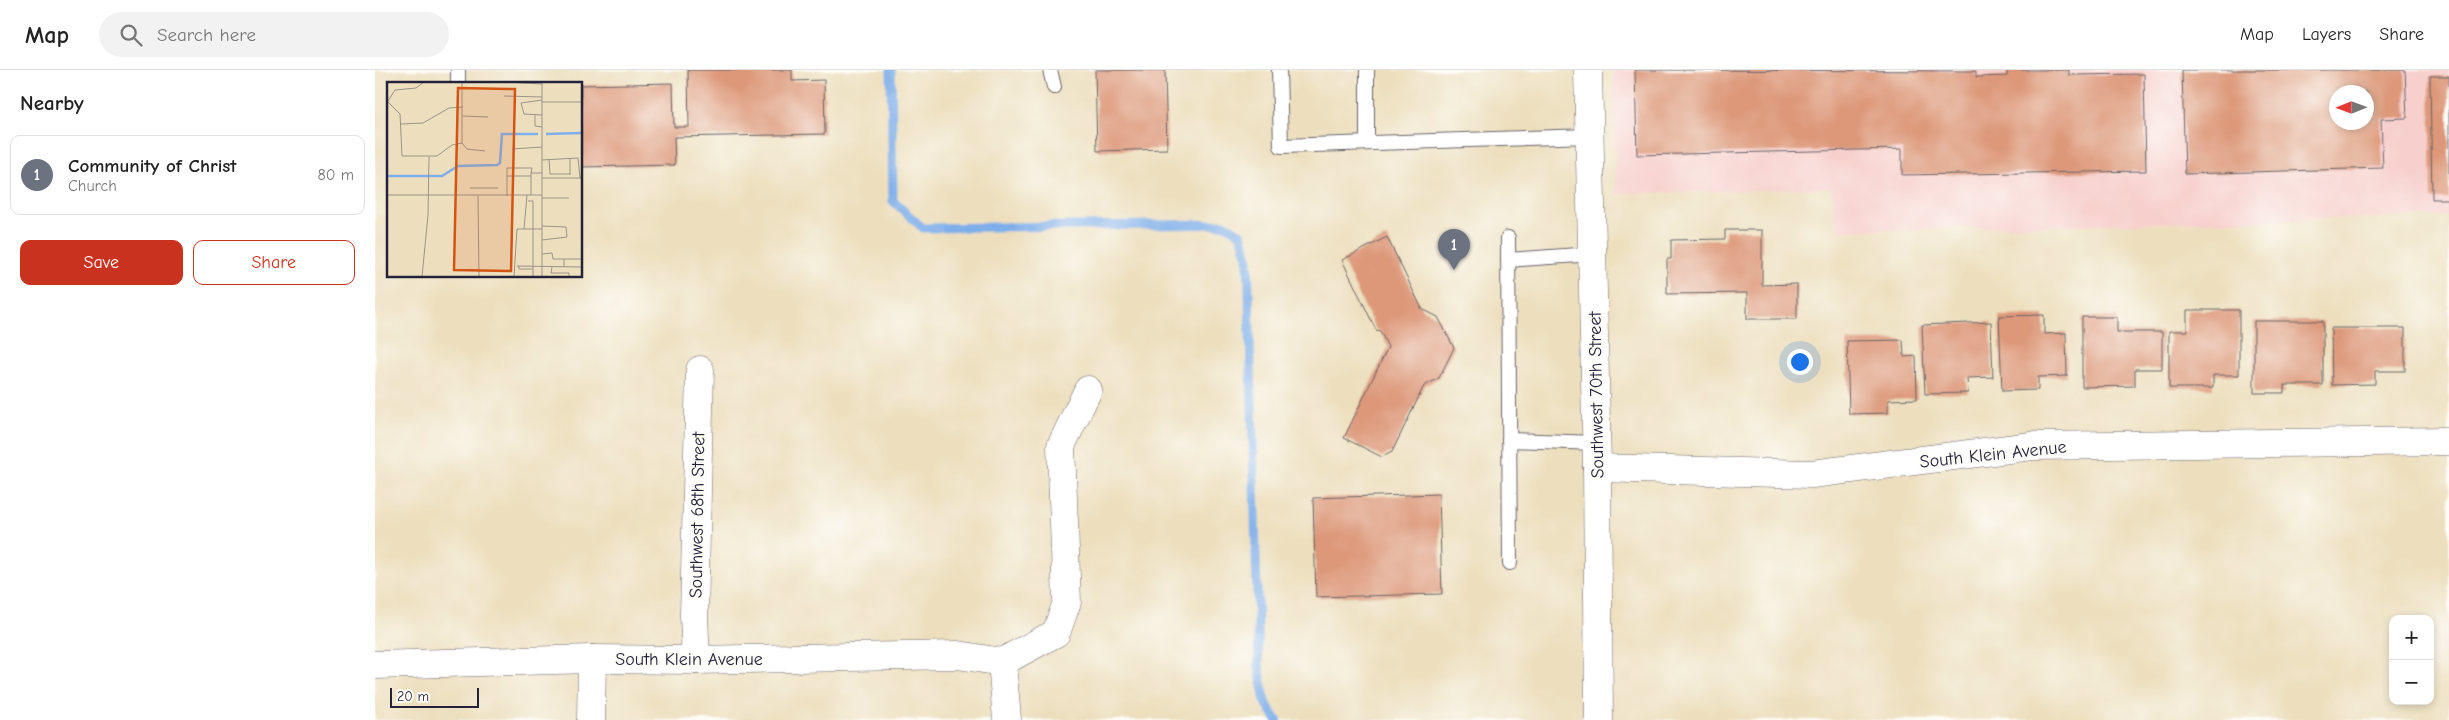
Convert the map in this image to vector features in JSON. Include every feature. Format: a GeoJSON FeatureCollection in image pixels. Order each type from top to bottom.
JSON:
{"type":"FeatureCollection","features":[{"type":"Feature","properties":{"kind":"street","name":"Southwest 70th Street"},"geometry":{"type":"LineString","coordinates":[[1588,70],[1597,456],[1599,720]]}},
{"type":"Feature","properties":{"kind":"street","name":"Southwest 68th Street"},"geometry":{"type":"LineString","coordinates":[[696,660],[695,606],[700,370]]}},
{"type":"Feature","properties":{"kind":"street"},"geometry":{"type":"LineString","coordinates":[[1007,720],[1002,662],[1056,633],[1067,602],[1061,446],[1088,390]]}},
{"type":"Feature","properties":{"kind":"street","name":"South Klein Avenue"},"geometry":{"type":"LineString","coordinates":[[1597,456],[1812,474],[2032,446],[2449,441]]}},
{"type":"Feature","properties":{"kind":"street","name":"South Klein Avenue"},"geometry":{"type":"LineString","coordinates":[[375,665],[592,659],[696,660],[958,655],[1002,662]]}},
{"type":"Feature","properties":{"kind":"street"},"geometry":{"type":"LineString","coordinates":[[591,720],[592,659]]}},
{"type":"Feature","properties":{"kind":"lane"},"geometry":{"type":"LineString","coordinates":[[1050,70],[1054,87]]}},
{"type":"Feature","properties":{"kind":"lane"},"geometry":{"type":"LineString","coordinates":[[1279,70],[1281,146],[1590,136]]}},
{"type":"Feature","properties":{"kind":"lane"},"geometry":{"type":"LineString","coordinates":[[1367,70],[1367,143]]}},
{"type":"Feature","properties":{"kind":"lane"},"geometry":{"type":"LineString","coordinates":[[1508,238],[1511,562]]}},
{"type":"Feature","properties":{"kind":"lane"},"geometry":{"type":"LineString","coordinates":[[1508,260],[1593,254]]}},
{"type":"Feature","properties":{"kind":"lane"},"geometry":{"type":"LineString","coordinates":[[1509,440],[1597,456]]}},
{"type":"Feature","properties":{"kind":"shaded area"},"geometry":{"type":"Polygon","coordinates":[[[1613,70],[2449,70],[2449,216],[1838,231],[1831,188],[1616,194],[1613,70]]]}},
{"type":"Feature","properties":{"kind":"building"},"geometry":{"type":"Polygon","coordinates":[[[688,70],[792,70],[792,81],[824,80],[825,134],[674,137],[675,165],[583,167],[583,85],[673,83],[674,127],[689,127],[688,70]]]}},
{"type":"Feature","properties":{"kind":"building"},"geometry":{"type":"Polygon","coordinates":[[[1095,70],[1165,70],[1167,149],[1097,151],[1095,70]]]}},
{"type":"Feature","properties":{"kind":"building"},"geometry":{"type":"Polygon","coordinates":[[[1635,70],[1976,71],[1976,77],[2007,76],[2007,70],[2069,70],[2069,75],[2144,74],[2146,171],[1902,175],[1902,149],[1637,155],[1635,70]]]}},
{"type":"Feature","properties":{"kind":"building"},"geometry":{"type":"Polygon","coordinates":[[[2182,70],[2405,70],[2407,118],[2381,119],[2383,168],[2185,174],[2182,70]]]}},
{"type":"Feature","properties":{"kind":"building"},"geometry":{"type":"Polygon","coordinates":[[[2430,76],[2449,76],[2449,199],[2432,199],[2430,76]]]}},
{"type":"Feature","properties":{"kind":"building"},"geometry":{"type":"Polygon","coordinates":[[[1725,230],[1762,230],[1762,285],[1797,284],[1797,319],[1747,319],[1747,293],[1667,294],[1667,259],[1671,259],[1671,240],[1725,239],[1725,230]]]}},
{"type":"Feature","properties":{"kind":"building"},"geometry":{"type":"Polygon","coordinates":[[[1387,237],[1422,309],[1438,317],[1454,348],[1439,378],[1424,386],[1392,452],[1382,457],[1344,438],[1388,347],[1380,331],[1376,330],[1342,260],[1387,237]]]}},
{"type":"Feature","properties":{"kind":"building"},"geometry":{"type":"Polygon","coordinates":[[[2187,310],[2239,310],[2239,375],[2213,375],[2213,388],[2169,388],[2169,331],[2187,331],[2187,310]]]}},
{"type":"Feature","properties":{"kind":"building"},"geometry":{"type":"Polygon","coordinates":[[[2044,315],[2044,334],[2066,333],[2067,376],[2038,377],[2038,390],[2002,391],[1999,316],[2044,315]]]}},
{"type":"Feature","properties":{"kind":"building"},"geometry":{"type":"Polygon","coordinates":[[[2082,317],[2117,317],[2117,332],[2162,332],[2162,369],[2135,369],[2135,386],[2082,387],[2082,317]]]}},
{"type":"Feature","properties":{"kind":"building"},"geometry":{"type":"Polygon","coordinates":[[[2254,321],[2323,321],[2323,385],[2284,385],[2284,393],[2254,393],[2254,321]]]}},
{"type":"Feature","properties":{"kind":"building"},"geometry":{"type":"Polygon","coordinates":[[[1991,322],[1993,377],[1967,378],[1968,393],[1925,394],[1922,325],[1991,322]]]}},
{"type":"Feature","properties":{"kind":"building"},"geometry":{"type":"Polygon","coordinates":[[[2331,328],[2405,328],[2405,371],[2375,371],[2375,384],[2332,385],[2331,328]]]}},
{"type":"Feature","properties":{"kind":"building"},"geometry":{"type":"Polygon","coordinates":[[[1903,340],[1904,357],[1916,356],[1917,399],[1888,400],[1888,413],[1849,414],[1847,341],[1903,340]]]}},
{"type":"Feature","properties":{"kind":"building"},"geometry":{"type":"Polygon","coordinates":[[[1439,494],[1442,594],[1316,597],[1313,498],[1439,494]]]}},
{"type":"Feature","properties":{"kind":"waterway"},"geometry":{"type":"LineString","coordinates":[[891,70],[893,201],[923,228],[1224,224],[1241,234],[1248,257],[1259,666],[1265,702],[1277,720]]}},
{"type":"Feature","properties":{"kind":"place","name":"Community of Christ"},"geometry":{"type":"Point","coordinates":[1454,270]}}]}
